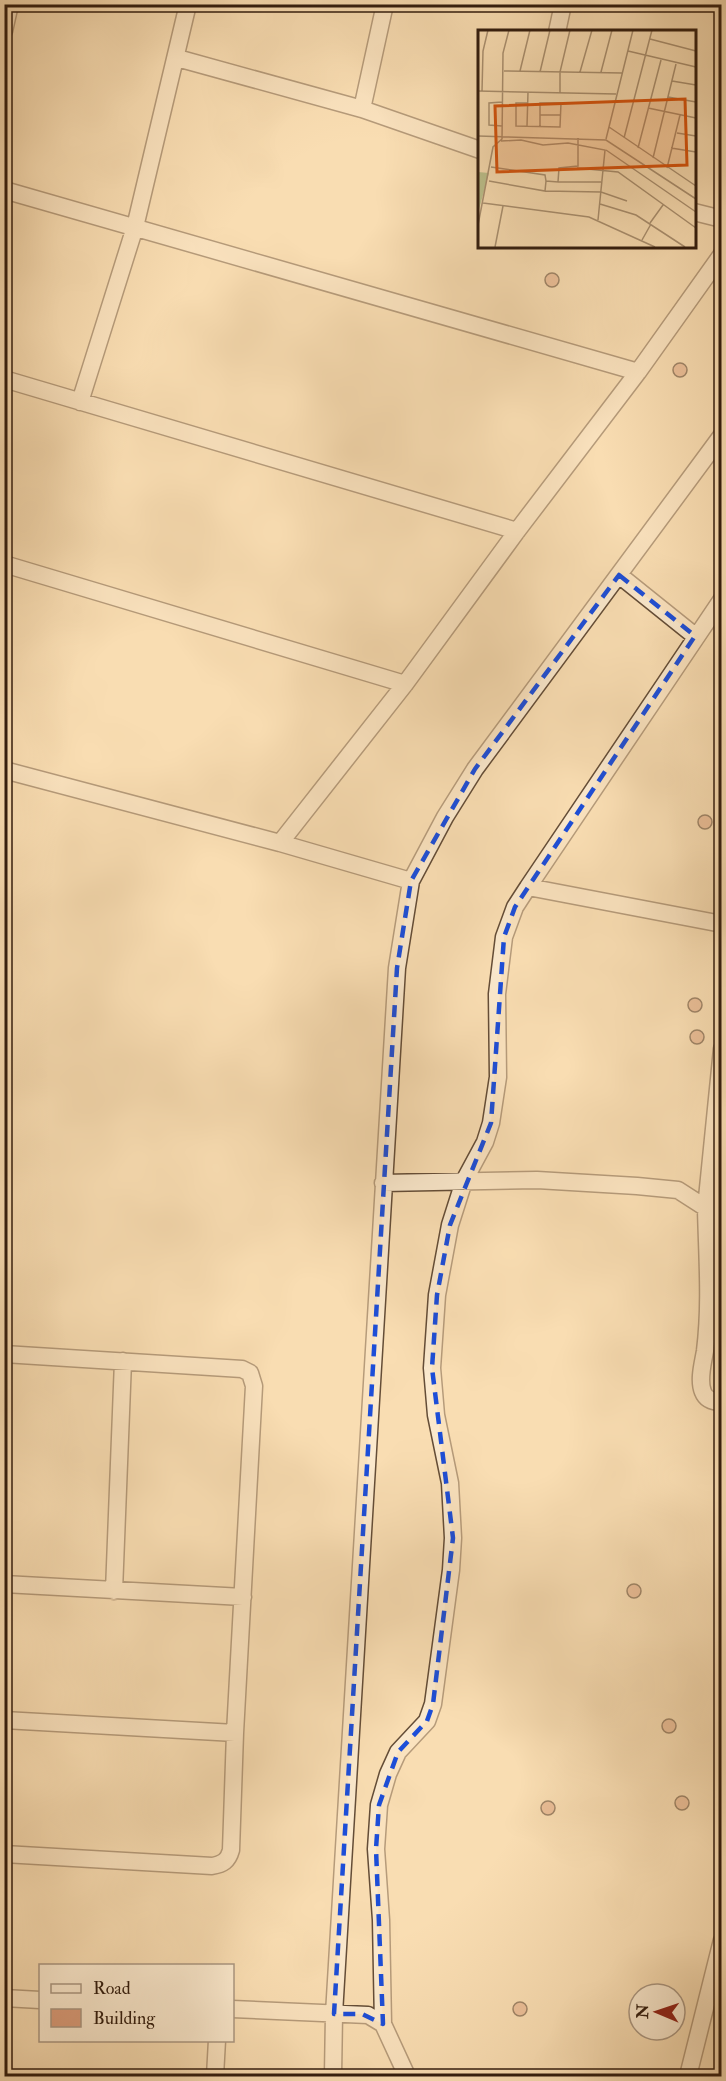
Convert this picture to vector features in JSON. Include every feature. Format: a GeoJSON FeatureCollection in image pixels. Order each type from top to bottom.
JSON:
{"type":"FeatureCollection","features":[{"type":"Feature","properties":{"kind":"street"},"geometry":{"type":"LineString","coordinates":[[4,31],[10,4]]}},
{"type":"Feature","properties":{"kind":"street"},"geometry":{"type":"LineString","coordinates":[[80,402],[135,227],[188,4]]}},
{"type":"Feature","properties":{"kind":"street"},"geometry":{"type":"LineString","coordinates":[[362,109],[385,4]]}},
{"type":"Feature","properties":{"kind":"street"},"geometry":{"type":"LineString","coordinates":[[556,30],[563,4]]}},
{"type":"Feature","properties":{"kind":"street"},"geometry":{"type":"LineString","coordinates":[[177,58],[362,109],[478,149]]}},
{"type":"Feature","properties":{"kind":"street"},"geometry":{"type":"LineString","coordinates":[[4,190],[638,372]]}},
{"type":"Feature","properties":{"kind":"street"},"geometry":{"type":"LineString","coordinates":[[696,212],[722,219]]}},
{"type":"Feature","properties":{"kind":"street"},"geometry":{"type":"LineString","coordinates":[[280,843],[405,684],[517,531],[638,372],[722,254]]}},
{"type":"Feature","properties":{"kind":"street"},"geometry":{"type":"LineString","coordinates":[[4,379],[517,531]]}},
{"type":"Feature","properties":{"kind":"street"},"geometry":{"type":"LineString","coordinates":[[333,2076],[334,2014],[397,968],[411,881],[445,817],[475,769],[722,435]]}},
{"type":"Feature","properties":{"kind":"street"},"geometry":{"type":"LineString","coordinates":[[4,564],[405,684]]}},
{"type":"Feature","properties":{"kind":"street"},"geometry":{"type":"LineString","coordinates":[[619,574],[694,636]]}},
{"type":"Feature","properties":{"kind":"street"},"geometry":{"type":"LineString","coordinates":[[407,2076],[383,2024],[381,1920],[376,1849],[379,1805],[388,1774],[398,1752],[427,1721],[433,1704],[452,1570],[453,1538],[450,1483],[436,1415],[432,1368],[437,1295],[450,1225],[464,1181],[485,1142],[491,1123],[498,1077],[497,994],[504,937],[515,907],[694,636],[722,599]]}},
{"type":"Feature","properties":{"kind":"street"},"geometry":{"type":"LineString","coordinates":[[4,770],[280,843],[411,881]]}},
{"type":"Feature","properties":{"kind":"street"},"geometry":{"type":"LineString","coordinates":[[528,887],[722,924]]}},
{"type":"Feature","properties":{"kind":"street"},"geometry":{"type":"LineString","coordinates":[[722,1049],[706,1208],[709,1311],[700,1379],[706,1398],[722,1402]]}},
{"type":"Feature","properties":{"kind":"street"},"geometry":{"type":"LineString","coordinates":[[384,1183],[537,1180],[678,1190],[706,1208]]}},
{"type":"Feature","properties":{"kind":"street"},"geometry":{"type":"LineString","coordinates":[[4,1354],[242,1369],[250,1373],[254,1386],[231,1850],[226,1862],[212,1866],[4,1854]]}},
{"type":"Feature","properties":{"kind":"street"},"geometry":{"type":"LineString","coordinates":[[114,1591],[123,1360]]}},
{"type":"Feature","properties":{"kind":"street"},"geometry":{"type":"LineString","coordinates":[[4,1584],[243,1597]]}},
{"type":"Feature","properties":{"kind":"street"},"geometry":{"type":"LineString","coordinates":[[4,1720],[235,1733]]}},
{"type":"Feature","properties":{"kind":"street"},"geometry":{"type":"LineString","coordinates":[[688,2076],[722,1940]]}},
{"type":"Feature","properties":{"kind":"street"},"geometry":{"type":"LineString","coordinates":[[4,1998],[39,2000]]}},
{"type":"Feature","properties":{"kind":"street"},"geometry":{"type":"LineString","coordinates":[[234,2009],[362,2014],[383,2024]]}},
{"type":"Feature","properties":{"kind":"street"},"geometry":{"type":"LineString","coordinates":[[215,2076],[217,2042]]}},
{"type":"Feature","properties":{"kind":"highlighted area"},"geometry":{"type":"Polygon","coordinates":[[[619,575],[695,636],[515,907],[504,937],[491,1123],[450,1225],[437,1295],[432,1368],[453,1538],[433,1704],[427,1721],[398,1752],[379,1805],[376,1849],[383,2024],[362,2014],[334,2014],[397,968],[411,881],[475,769],[619,575]]]}},
{"type":"Feature","properties":{"kind":"building"},"geometry":{"type":"Polygon","coordinates":[[[552,273],[557,275],[559,280],[557,285],[552,287],[547,285],[545,280],[547,275],[552,273]]]}},
{"type":"Feature","properties":{"kind":"building"},"geometry":{"type":"Polygon","coordinates":[[[680,363],[685,365],[687,370],[685,375],[680,377],[675,375],[673,370],[675,365],[680,363]]]}},
{"type":"Feature","properties":{"kind":"building"},"geometry":{"type":"Polygon","coordinates":[[[705,815],[710,817],[712,822],[710,827],[705,829],[700,827],[698,822],[700,817],[705,815]]]}},
{"type":"Feature","properties":{"kind":"building"},"geometry":{"type":"Polygon","coordinates":[[[695,998],[700,1000],[702,1005],[700,1010],[695,1012],[690,1010],[688,1005],[690,1000],[695,998]]]}},
{"type":"Feature","properties":{"kind":"building"},"geometry":{"type":"Polygon","coordinates":[[[697,1030],[702,1032],[704,1037],[702,1042],[697,1044],[692,1042],[690,1037],[692,1032],[697,1030]]]}},
{"type":"Feature","properties":{"kind":"building"},"geometry":{"type":"Polygon","coordinates":[[[634,1584],[639,1586],[641,1591],[639,1596],[634,1598],[629,1596],[627,1591],[629,1586],[634,1584]]]}},
{"type":"Feature","properties":{"kind":"building"},"geometry":{"type":"Polygon","coordinates":[[[669,1719],[674,1721],[676,1726],[674,1731],[669,1733],[664,1731],[662,1726],[664,1721],[669,1719]]]}},
{"type":"Feature","properties":{"kind":"building"},"geometry":{"type":"Polygon","coordinates":[[[682,1796],[687,1798],[689,1803],[687,1808],[682,1810],[677,1808],[675,1803],[677,1798],[682,1796]]]}},
{"type":"Feature","properties":{"kind":"building"},"geometry":{"type":"Polygon","coordinates":[[[548,1801],[553,1803],[555,1808],[553,1813],[548,1815],[543,1813],[541,1808],[543,1803],[548,1801]]]}},
{"type":"Feature","properties":{"kind":"building"},"geometry":{"type":"Polygon","coordinates":[[[520,2002],[525,2004],[527,2009],[525,2014],[520,2016],[515,2014],[513,2009],[515,2004],[520,2002]]]}}]}
